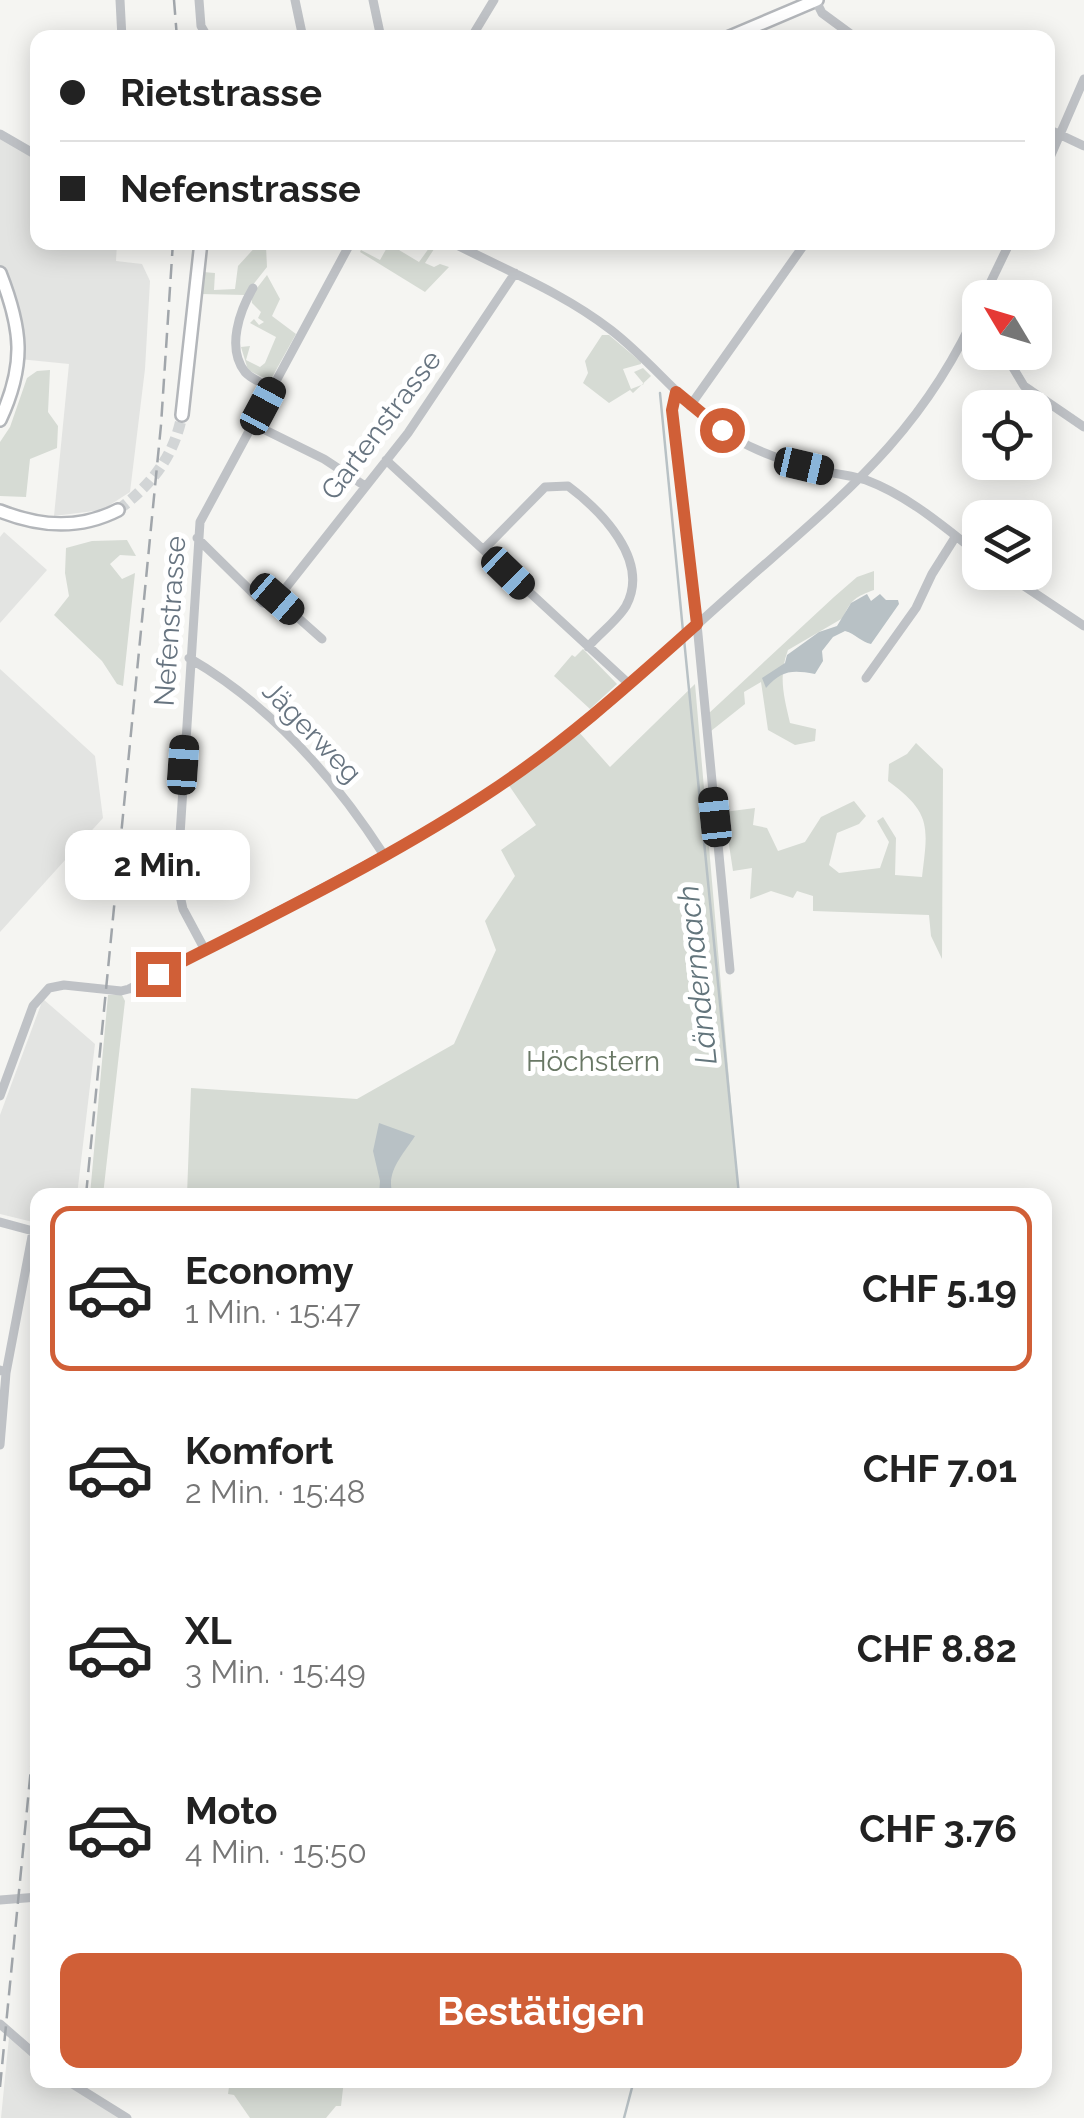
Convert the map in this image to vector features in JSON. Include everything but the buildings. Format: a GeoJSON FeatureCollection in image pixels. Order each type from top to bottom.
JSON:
{"type":"FeatureCollection","features":[{"type":"Feature","properties":{"kind":"main road"},"geometry":{"type":"LineString","coordinates":[[745,30],[810,1]]}},
{"type":"Feature","properties":{"kind":"main road"},"geometry":{"type":"LineString","coordinates":[[182,415],[200,250]]}},
{"type":"Feature","properties":{"kind":"main road"},"geometry":{"type":"LineString","coordinates":[[0,273],[16,318],[20,359],[0,420]]}},
{"type":"Feature","properties":{"kind":"main road"},"geometry":{"type":"LineString","coordinates":[[0,510],[53,525],[88,522],[118,510]]}},
{"type":"Feature","properties":{"kind":"street"},"geometry":{"type":"LineString","coordinates":[[120,0],[122,30]]}},
{"type":"Feature","properties":{"kind":"street"},"geometry":{"type":"LineString","coordinates":[[199,0],[203,30]]}},
{"type":"Feature","properties":{"kind":"street"},"geometry":{"type":"LineString","coordinates":[[296,0],[298,30]]}},
{"type":"Feature","properties":{"kind":"street"},"geometry":{"type":"LineString","coordinates":[[374,0],[380,30]]}},
{"type":"Feature","properties":{"kind":"street"},"geometry":{"type":"LineString","coordinates":[[476,30],[494,0]]}},
{"type":"Feature","properties":{"kind":"street"},"geometry":{"type":"LineString","coordinates":[[810,1],[845,30]]}},
{"type":"Feature","properties":{"kind":"street"},"geometry":{"type":"LineString","coordinates":[[1055,146],[1084,78]]}},
{"type":"Feature","properties":{"kind":"street"},"geometry":{"type":"LineString","coordinates":[[1055,132],[1084,146]]}},
{"type":"Feature","properties":{"kind":"street"},"geometry":{"type":"LineString","coordinates":[[0,134],[30,151]]}},
{"type":"Feature","properties":{"kind":"street","name":"Nefenstrasse"},"geometry":{"type":"LineString","coordinates":[[205,950],[184,909],[177,882],[196,538],[200,522],[347,250]]}},
{"type":"Feature","properties":{"kind":"street"},"geometry":{"type":"LineString","coordinates":[[467,250],[594,317],[640,352],[690,406],[722,430],[769,456],[862,478],[895,493],[962,541]]}},
{"type":"Feature","properties":{"kind":"street"},"geometry":{"type":"LineString","coordinates":[[690,406],[800,250]]}},
{"type":"Feature","properties":{"kind":"street"},"geometry":{"type":"LineString","coordinates":[[992,280],[1006,250]]}},
{"type":"Feature","properties":{"kind":"street","name":"Gartenstrasse"},"geometry":{"type":"LineString","coordinates":[[277,599],[386,460],[516,274]]}},
{"type":"Feature","properties":{"kind":"street"},"geometry":{"type":"LineString","coordinates":[[253,288],[238,319],[241,364],[249,376],[272,388]]}},
{"type":"Feature","properties":{"kind":"street"},"geometry":{"type":"LineString","coordinates":[[0,1096],[33,1006],[42,992],[56,985],[129,989],[384,855],[461,810],[525,766],[676,642],[862,478],[912,422],[962,342]]}},
{"type":"Feature","properties":{"kind":"street"},"geometry":{"type":"LineString","coordinates":[[1014,370],[1024,386],[1084,427]]}},
{"type":"Feature","properties":{"kind":"street"},"geometry":{"type":"LineString","coordinates":[[676,392],[672,410],[730,970]]}},
{"type":"Feature","properties":{"kind":"street"},"geometry":{"type":"LineString","coordinates":[[253,424],[324,459],[365,486]]}},
{"type":"Feature","properties":{"kind":"street"},"geometry":{"type":"LineString","coordinates":[[386,460],[628,683]]}},
{"type":"Feature","properties":{"kind":"street"},"geometry":{"type":"LineString","coordinates":[[484,549],[536,492],[545,487],[568,486],[580,495],[617,534],[627,556],[630,576],[625,608],[588,647]]}},
{"type":"Feature","properties":{"kind":"street"},"geometry":{"type":"LineString","coordinates":[[866,678],[916,608],[956,536]]}},
{"type":"Feature","properties":{"kind":"street"},"geometry":{"type":"LineString","coordinates":[[196,538],[263,603],[277,599],[322,638]]}},
{"type":"Feature","properties":{"kind":"street"},"geometry":{"type":"LineString","coordinates":[[1027,590],[1084,626]]}},
{"type":"Feature","properties":{"kind":"street","name":"Jägerweg"},"geometry":{"type":"LineString","coordinates":[[190,658],[268,712],[354,808],[384,855]]}},
{"type":"Feature","properties":{"kind":"street"},"geometry":{"type":"LineString","coordinates":[[0,1222],[30,1230]]}},
{"type":"Feature","properties":{"kind":"street"},"geometry":{"type":"LineString","coordinates":[[0,1445],[3,1371],[30,1245]]}},
{"type":"Feature","properties":{"kind":"street"},"geometry":{"type":"LineString","coordinates":[[0,1900],[30,1897]]}},
{"type":"Feature","properties":{"kind":"street"},"geometry":{"type":"LineString","coordinates":[[0,2024],[30,2049]]}},
{"type":"Feature","properties":{"kind":"street"},"geometry":{"type":"LineString","coordinates":[[79,2088],[127,2118]]}},
{"type":"Feature","properties":{"kind":"shaded area"},"geometry":{"type":"Polygon","coordinates":[[[0,134],[30,152],[30,250],[117,250],[116,261],[142,264],[150,281],[145,369],[130,492],[102,510],[54,516],[69,364],[19,359],[0,273],[0,134]]]}},
{"type":"Feature","properties":{"kind":"shaded area"},"geometry":{"type":"Polygon","coordinates":[[[4,532],[47,570],[0,623],[0,537],[4,532]]]}},
{"type":"Feature","properties":{"kind":"shaded area"},"geometry":{"type":"Polygon","coordinates":[[[867,594],[871,601],[880,594],[886,600],[898,600],[899,604],[871,644],[845,631],[833,637],[822,651],[823,661],[815,674],[788,673],[766,688],[762,678],[819,632],[837,626],[851,603],[867,594]]]}},
{"type":"Feature","properties":{"kind":"shaded area"},"geometry":{"type":"Polygon","coordinates":[[[0,669],[95,756],[103,818],[0,932],[0,669]]]}},
{"type":"Feature","properties":{"kind":"shaded area"},"geometry":{"type":"Polygon","coordinates":[[[43,999],[95,1044],[78,1188],[30,1188],[30,1221],[0,1214],[0,1115],[43,999]]]}},
{"type":"Feature","properties":{"kind":"shaded area"},"geometry":{"type":"Polygon","coordinates":[[[379,1123],[415,1136],[393,1171],[391,1188],[380,1188],[373,1151],[379,1123]]]}},
{"type":"Feature","properties":{"kind":"shaded area"},"geometry":{"type":"Polygon","coordinates":[[[9,2037],[30,2054],[30,2088],[77,2088],[124,2118],[1,2118],[9,2037]]]}},
{"type":"Feature","properties":{"kind":"green space"},"geometry":{"type":"Polygon","coordinates":[[[253,250],[266,250],[267,267],[245,295],[201,294],[203,272],[215,273],[214,290],[235,289],[238,266],[253,250]]]}},
{"type":"Feature","properties":{"kind":"green space"},"geometry":{"type":"Polygon","coordinates":[[[386,250],[399,250],[419,262],[428,250],[433,250],[425,263],[449,267],[425,292],[360,252],[380,260],[386,250]]]}},
{"type":"Feature","properties":{"kind":"green space"},"geometry":{"type":"Polygon","coordinates":[[[267,275],[280,299],[272,316],[296,334],[270,381],[248,370],[241,347],[250,346],[246,360],[260,367],[276,337],[250,323],[254,319],[259,325],[264,322],[258,318],[261,312],[251,296],[267,275]]]}},
{"type":"Feature","properties":{"kind":"green space"},"geometry":{"type":"Polygon","coordinates":[[[602,335],[609,335],[641,362],[623,369],[631,389],[642,385],[609,403],[583,383],[588,373],[585,361],[602,335]]]}},
{"type":"Feature","properties":{"kind":"green space"},"geometry":{"type":"Polygon","coordinates":[[[643,368],[651,376],[643,383],[634,372],[643,368]]]}},
{"type":"Feature","properties":{"kind":"green space"},"geometry":{"type":"Polygon","coordinates":[[[50,370],[48,412],[58,426],[57,448],[30,459],[26,497],[0,496],[0,442],[10,427],[27,378],[37,371],[50,370]]]}},
{"type":"Feature","properties":{"kind":"green space"},"geometry":{"type":"Polygon","coordinates":[[[127,540],[136,556],[120,555],[110,564],[122,579],[135,573],[123,686],[54,615],[69,596],[66,548],[92,541],[127,540]]]}},
{"type":"Feature","properties":{"kind":"green space"},"geometry":{"type":"Polygon","coordinates":[[[874,571],[874,590],[855,600],[843,618],[788,650],[783,678],[790,723],[816,729],[815,741],[795,745],[768,730],[761,682],[744,692],[745,704],[711,731],[708,714],[857,577],[874,571]]]}},
{"type":"Feature","properties":{"kind":"green space"},"geometry":{"type":"Polygon","coordinates":[[[583,649],[617,684],[590,709],[554,676],[572,655],[575,657],[583,649]]]}},
{"type":"Feature","properties":{"kind":"green space","name":"Höchstern"},"geometry":{"type":"Polygon","coordinates":[[[695,684],[738,1188],[187,1188],[191,1088],[357,1099],[454,1044],[496,950],[485,921],[515,876],[501,850],[536,825],[508,784],[578,731],[610,767],[695,684]]]}},
{"type":"Feature","properties":{"kind":"green space"},"geometry":{"type":"Polygon","coordinates":[[[916,743],[943,769],[942,959],[931,936],[929,915],[813,911],[813,896],[797,891],[793,898],[771,891],[750,899],[752,868],[733,871],[724,812],[755,808],[753,825],[767,828],[778,851],[805,842],[821,817],[854,801],[866,816],[859,824],[837,833],[829,865],[839,873],[880,868],[889,842],[877,821],[883,817],[896,838],[895,875],[922,877],[924,822],[913,802],[888,781],[889,764],[907,754],[916,743]]]}},
{"type":"Feature","properties":{"kind":"green space"},"geometry":{"type":"Polygon","coordinates":[[[108,995],[122,995],[125,1001],[104,1188],[91,1188],[108,995]]]}},
{"type":"Feature","properties":{"kind":"green space"},"geometry":{"type":"Polygon","coordinates":[[[229,2088],[343,2088],[341,2106],[336,2106],[326,2118],[250,2118],[234,2095],[228,2094],[229,2088]]]}},
{"type":"Feature","properties":{"kind":"waterway","name":"Ländernaach"},"geometry":{"type":"LineString","coordinates":[[660,393],[683,631]]}},
{"type":"Feature","properties":{"kind":"waterway","name":"Ländernaach"},"geometry":{"type":"LineString","coordinates":[[684,639],[738,1188]]}},
{"type":"Feature","properties":{"kind":"waterway","name":"Ländernaach"},"geometry":{"type":"LineString","coordinates":[[624,2118],[632,2088]]}},
{"type":"Feature","properties":{"kind":"tunnel"},"geometry":{"type":"LineString","coordinates":[[118,510],[159,469],[173,444],[182,415]]}},
{"type":"Feature","properties":{"kind":"railway"},"geometry":{"type":"LineString","coordinates":[[174,0],[176,30]]}},
{"type":"Feature","properties":{"kind":"railway"},"geometry":{"type":"LineString","coordinates":[[87,1188],[161,425],[172,250]]}},
{"type":"Feature","properties":{"kind":"railway"},"geometry":{"type":"LineString","coordinates":[[0,2087],[30,1778]]}},
{"type":"Feature","properties":{"kind":"route"},"geometry":{"type":"LineString","coordinates":[[158,974],[422,834],[486,795],[577,727],[697,624],[672,410],[676,392],[722,430]]}}]}
